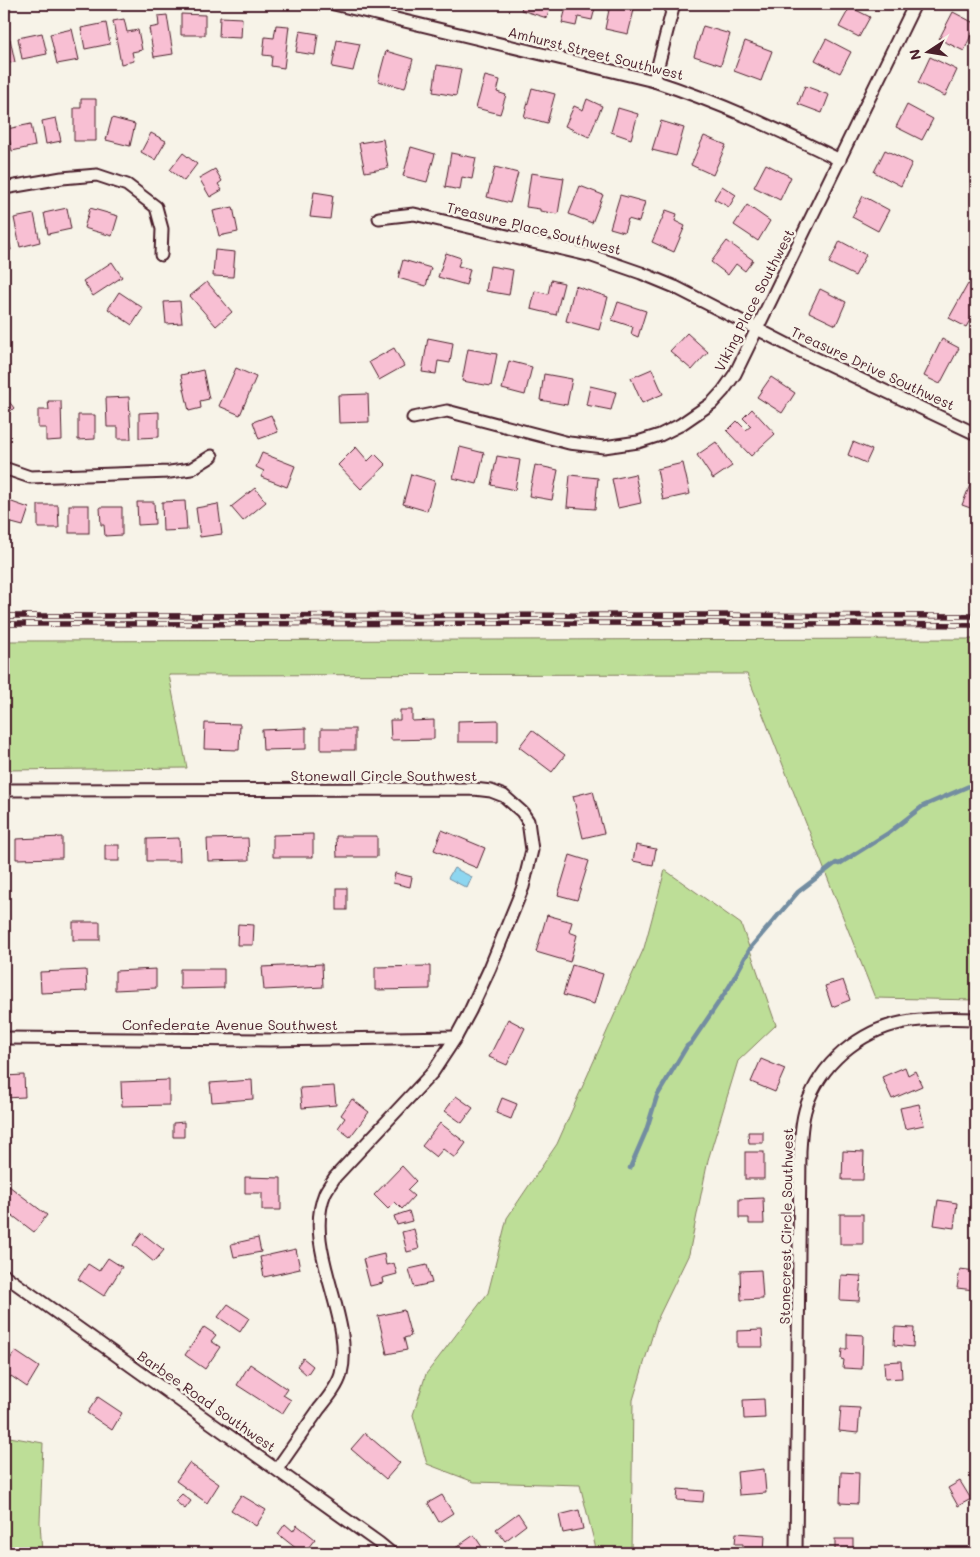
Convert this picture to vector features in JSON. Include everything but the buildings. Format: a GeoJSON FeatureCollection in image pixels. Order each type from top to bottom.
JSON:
{"type":"FeatureCollection","features":[{"type":"Feature","properties":{"kind":"street","name":"Amhurst Street Southwest"},"geometry":{"type":"LineString","coordinates":[[334,4],[654,81],[698,95],[765,123],[840,160]]}},
{"type":"Feature","properties":{"kind":"street"},"geometry":{"type":"LineString","coordinates":[[654,81],[674,4]]}},
{"type":"Feature","properties":{"kind":"street","name":"Viking Place Southwest"},"geometry":{"type":"LineString","coordinates":[[414,418],[447,411],[569,443],[604,447],[638,442],[660,435],[680,425],[712,403],[724,391],[735,374],[758,329],[915,4]]}},
{"type":"Feature","properties":{"kind":"street"},"geometry":{"type":"LineString","coordinates":[[4,188],[62,178],[97,175],[127,185],[156,207],[162,229],[162,255]]}},
{"type":"Feature","properties":{"kind":"street","name":"Treasure Place Southwest"},"geometry":{"type":"LineString","coordinates":[[379,218],[414,214],[592,256],[675,287],[758,329]]}},
{"type":"Feature","properties":{"kind":"street","name":"Treasure Drive Southwest"},"geometry":{"type":"LineString","coordinates":[[758,329],[975,431]]}},
{"type":"Feature","properties":{"kind":"street"},"geometry":{"type":"LineString","coordinates":[[4,468],[30,477],[170,472],[190,469],[212,456]]}},
{"type":"Feature","properties":{"kind":"street","name":"Stonewall Circle Southwest"},"geometry":{"type":"LineString","coordinates":[[4,790],[474,789],[492,791],[504,796],[522,812],[528,821],[532,850],[523,886],[490,968],[456,1037],[433,1072],[335,1177],[326,1193],[322,1206],[320,1243],[340,1324],[344,1355],[341,1376],[327,1399],[277,1469]]}},
{"type":"Feature","properties":{"kind":"street","name":"Stonecrest Circle Southwest"},"geometry":{"type":"LineString","coordinates":[[796,1553],[800,1151],[801,1129],[808,1099],[821,1076],[840,1054],[853,1044],[880,1030],[910,1022],[952,1018],[976,1019]]}},
{"type":"Feature","properties":{"kind":"street","name":"Confederate Avenue Southwest"},"geometry":{"type":"LineString","coordinates":[[4,1038],[269,1040],[456,1037]]}},
{"type":"Feature","properties":{"kind":"street","name":"Barbee Road Southwest"},"geometry":{"type":"LineString","coordinates":[[4,1275],[277,1469],[391,1553]]}},
{"type":"Feature","properties":{"kind":"green space"},"geometry":{"type":"Polygon","coordinates":[[[976,639],[976,1000],[875,998],[747,674],[169,675],[187,768],[6,770],[4,641],[976,639]]]}},
{"type":"Feature","properties":{"kind":"green space"},"geometry":{"type":"Polygon","coordinates":[[[665,870],[741,924],[776,1025],[738,1061],[708,1160],[689,1254],[657,1320],[633,1400],[631,1553],[597,1553],[580,1485],[474,1482],[427,1464],[413,1415],[426,1374],[488,1293],[507,1218],[557,1144],[644,948],[665,870]]]}},
{"type":"Feature","properties":{"kind":"green space"},"geometry":{"type":"Polygon","coordinates":[[[4,1436],[43,1443],[40,1522],[42,1553],[4,1553],[4,1436]]]}},
{"type":"Feature","properties":{"kind":"water"},"geometry":{"type":"Polygon","coordinates":[[[454,868],[472,877],[467,888],[448,878],[454,868]]]}},
{"type":"Feature","properties":{"kind":"waterway"},"geometry":{"type":"LineString","coordinates":[[630,1168],[646,1131],[657,1096],[687,1046],[691,1043],[729,987],[751,947],[798,892],[836,863],[839,864],[887,834],[923,806],[976,783]]}},
{"type":"Feature","properties":{"kind":"railway"},"geometry":{"type":"LineString","coordinates":[[4,616],[976,616]]}},
{"type":"Feature","properties":{"kind":"railway"},"geometry":{"type":"LineString","coordinates":[[4,624],[702,623],[976,625]]}}]}
